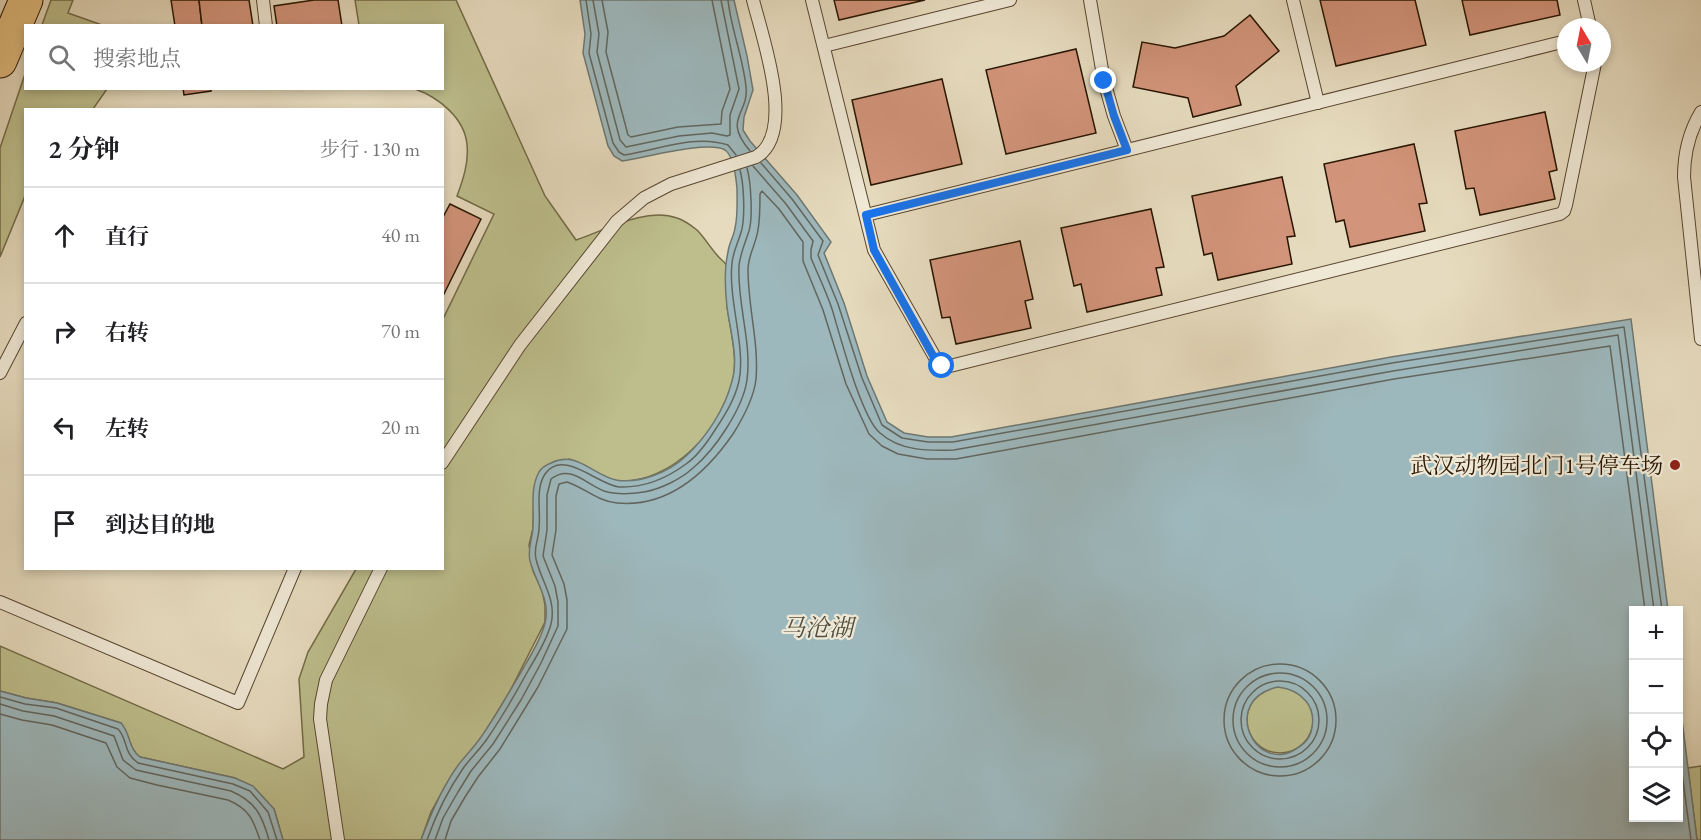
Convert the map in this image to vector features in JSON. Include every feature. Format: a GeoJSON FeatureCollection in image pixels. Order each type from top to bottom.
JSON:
{"type":"FeatureCollection","features":[{"type":"Feature","properties":{"kind":"main road"},"geometry":{"type":"LineString","coordinates":[[0,61],[26,0]]}},
{"type":"Feature","properties":{"kind":"lane"},"geometry":{"type":"LineString","coordinates":[[263,0],[266,24]]}},
{"type":"Feature","properties":{"kind":"lane"},"geometry":{"type":"LineString","coordinates":[[444,460],[520,345],[617,220],[644,198],[671,184],[756,157],[767,147],[774,127],[776,101],[753,0]]}},
{"type":"Feature","properties":{"kind":"lane"},"geometry":{"type":"LineString","coordinates":[[812,0],[874,250],[936,361],[942,366],[950,366],[1560,214],[1566,205],[1592,72]]}},
{"type":"Feature","properties":{"kind":"lane"},"geometry":{"type":"LineString","coordinates":[[824,46],[1010,0]]}},
{"type":"Feature","properties":{"kind":"lane"},"geometry":{"type":"LineString","coordinates":[[1090,0],[1104,81],[1127,150]]}},
{"type":"Feature","properties":{"kind":"lane"},"geometry":{"type":"LineString","coordinates":[[1293,0],[1318,103]]}},
{"type":"Feature","properties":{"kind":"lane"},"geometry":{"type":"LineString","coordinates":[[1584,0],[1588,18]]}},
{"type":"Feature","properties":{"kind":"lane"},"geometry":{"type":"LineString","coordinates":[[866,215],[1557,43]]}},
{"type":"Feature","properties":{"kind":"lane"},"geometry":{"type":"LineString","coordinates":[[1698,117],[1701,136]]}},
{"type":"Feature","properties":{"kind":"lane"},"geometry":{"type":"LineString","coordinates":[[1698,117],[1685,154],[1684,177],[1701,339]]}},
{"type":"Feature","properties":{"kind":"lane"},"geometry":{"type":"LineString","coordinates":[[0,373],[4,351],[24,326]]}},
{"type":"Feature","properties":{"kind":"lane"},"geometry":{"type":"LineString","coordinates":[[0,602],[238,703],[295,570]]}},
{"type":"Feature","properties":{"kind":"lane"},"geometry":{"type":"LineString","coordinates":[[338,840],[320,719],[321,704],[326,680],[380,570]]}},
{"type":"Feature","properties":{"kind":"green space"},"geometry":{"type":"Polygon","coordinates":[[[51,0],[73,0],[68,13],[99,24],[42,24],[51,0]]]}},
{"type":"Feature","properties":{"kind":"green space"},"geometry":{"type":"Polygon","coordinates":[[[355,0],[456,0],[545,196],[576,240],[639,217],[665,215],[677,218],[697,230],[726,265],[727,306],[734,352],[734,370],[728,398],[719,416],[707,434],[676,463],[657,473],[638,479],[619,481],[612,480],[569,459],[534,493],[533,528],[529,545],[533,571],[542,590],[545,622],[509,693],[482,737],[446,785],[431,812],[421,840],[283,840],[274,809],[235,778],[140,757],[135,754],[121,723],[57,703],[0,691],[0,646],[283,769],[304,757],[299,679],[308,652],[355,570],[444,570],[444,317],[494,214],[457,196],[466,164],[465,135],[449,110],[433,97],[417,90],[444,90],[444,24],[359,24],[355,0]]]}},
{"type":"Feature","properties":{"kind":"green space"},"geometry":{"type":"Polygon","coordinates":[[[24,77],[24,90],[106,90],[94,108],[24,108],[24,198],[0,257],[0,148],[24,77]]]}},
{"type":"Feature","properties":{"kind":"green space"},"geometry":{"type":"Polygon","coordinates":[[[1274,687],[1286,687],[1298,692],[1308,702],[1313,720],[1311,733],[1298,748],[1286,753],[1274,753],[1262,748],[1252,738],[1247,726],[1247,714],[1252,702],[1262,692],[1274,687]]]}},
{"type":"Feature","properties":{"kind":"green space"},"geometry":{"type":"Polygon","coordinates":[[[1701,766],[1701,840],[1697,840],[1688,768],[1701,766]]]}},
{"type":"Feature","properties":{"kind":"water","name":"马沧湖"},"geometry":{"type":"Polygon","coordinates":[[[580,0],[734,0],[753,90],[744,117],[743,130],[797,195],[831,242],[824,253],[844,303],[867,376],[887,422],[904,433],[928,437],[951,437],[1391,357],[1631,319],[1667,606],[1629,606],[1629,822],[1683,822],[1683,728],[1697,840],[421,840],[447,782],[492,721],[531,655],[545,623],[546,606],[529,556],[533,530],[533,491],[539,472],[549,464],[569,459],[607,477],[625,481],[643,479],[670,468],[685,457],[707,432],[725,402],[734,372],[735,363],[725,279],[729,246],[737,213],[737,184],[731,157],[725,150],[717,147],[691,148],[622,161],[614,156],[608,146],[583,53],[585,34],[580,0]],[[1278,687],[1260,694],[1250,706],[1247,719],[1250,733],[1257,744],[1268,752],[1281,754],[1296,749],[1309,737],[1313,723],[1310,708],[1301,696],[1278,687]]]}},
{"type":"Feature","properties":{"kind":"water"},"geometry":{"type":"Polygon","coordinates":[[[0,691],[57,703],[121,723],[133,749],[140,757],[235,778],[253,786],[274,809],[283,840],[0,840],[0,691]]]}},
{"type":"Feature","properties":{"kind":"building"},"geometry":{"type":"Polygon","coordinates":[[[171,0],[199,0],[202,24],[175,24],[171,0]]]}},
{"type":"Feature","properties":{"kind":"building"},"geometry":{"type":"Polygon","coordinates":[[[199,0],[249,0],[253,24],[202,24],[199,0]]]}},
{"type":"Feature","properties":{"kind":"building"},"geometry":{"type":"Polygon","coordinates":[[[314,0],[338,0],[342,24],[277,24],[274,6],[314,0]]]}},
{"type":"Feature","properties":{"kind":"building"},"geometry":{"type":"Polygon","coordinates":[[[834,0],[925,0],[839,20],[834,0]]]}},
{"type":"Feature","properties":{"kind":"building"},"geometry":{"type":"Polygon","coordinates":[[[1320,0],[1415,0],[1426,45],[1336,66],[1320,0]]]}},
{"type":"Feature","properties":{"kind":"building"},"geometry":{"type":"Polygon","coordinates":[[[1462,0],[1557,0],[1560,15],[1470,35],[1462,0]]]}},
{"type":"Feature","properties":{"kind":"building"},"geometry":{"type":"Polygon","coordinates":[[[1250,15],[1279,51],[1236,86],[1241,105],[1193,117],[1188,98],[1133,87],[1142,42],[1175,48],[1224,36],[1250,15]]]}},
{"type":"Feature","properties":{"kind":"building"},"geometry":{"type":"Polygon","coordinates":[[[1076,49],[1096,133],[1006,154],[986,70],[1076,49]]]}},
{"type":"Feature","properties":{"kind":"building"},"geometry":{"type":"Polygon","coordinates":[[[942,79],[962,164],[871,185],[852,100],[942,79]]]}},
{"type":"Feature","properties":{"kind":"building"},"geometry":{"type":"Polygon","coordinates":[[[183,90],[211,90],[211,91],[184,95],[183,90]]]}},
{"type":"Feature","properties":{"kind":"building"},"geometry":{"type":"Polygon","coordinates":[[[1545,112],[1557,170],[1549,172],[1555,199],[1480,215],[1474,188],[1466,189],[1455,131],[1545,112]]]}},
{"type":"Feature","properties":{"kind":"building"},"geometry":{"type":"Polygon","coordinates":[[[1414,144],[1427,203],[1419,204],[1425,231],[1350,247],[1344,220],[1336,222],[1324,164],[1414,144]]]}},
{"type":"Feature","properties":{"kind":"building"},"geometry":{"type":"Polygon","coordinates":[[[1282,177],[1295,236],[1287,237],[1292,264],[1218,280],[1212,253],[1204,255],[1192,196],[1282,177]]]}},
{"type":"Feature","properties":{"kind":"building"},"geometry":{"type":"Polygon","coordinates":[[[450,204],[481,219],[444,294],[444,215],[450,204]]]}},
{"type":"Feature","properties":{"kind":"building"},"geometry":{"type":"Polygon","coordinates":[[[1151,209],[1164,267],[1156,268],[1162,295],[1087,312],[1081,284],[1074,286],[1061,228],[1151,209]]]}},
{"type":"Feature","properties":{"kind":"building"},"geometry":{"type":"Polygon","coordinates":[[[1020,241],[1033,299],[1025,301],[1031,328],[956,344],[950,317],[942,318],[930,260],[1020,241]]]}},
{"type":"Feature","properties":{"kind":"place","name":"武汉动物园北门1号停车场"},"geometry":{"type":"Point","coordinates":[1675,465]}},
{"type":"Feature","properties":{"kind":"route"},"geometry":{"type":"LineString","coordinates":[[942,366],[936,361],[874,250],[866,215],[1127,150],[1104,81]]}}]}
